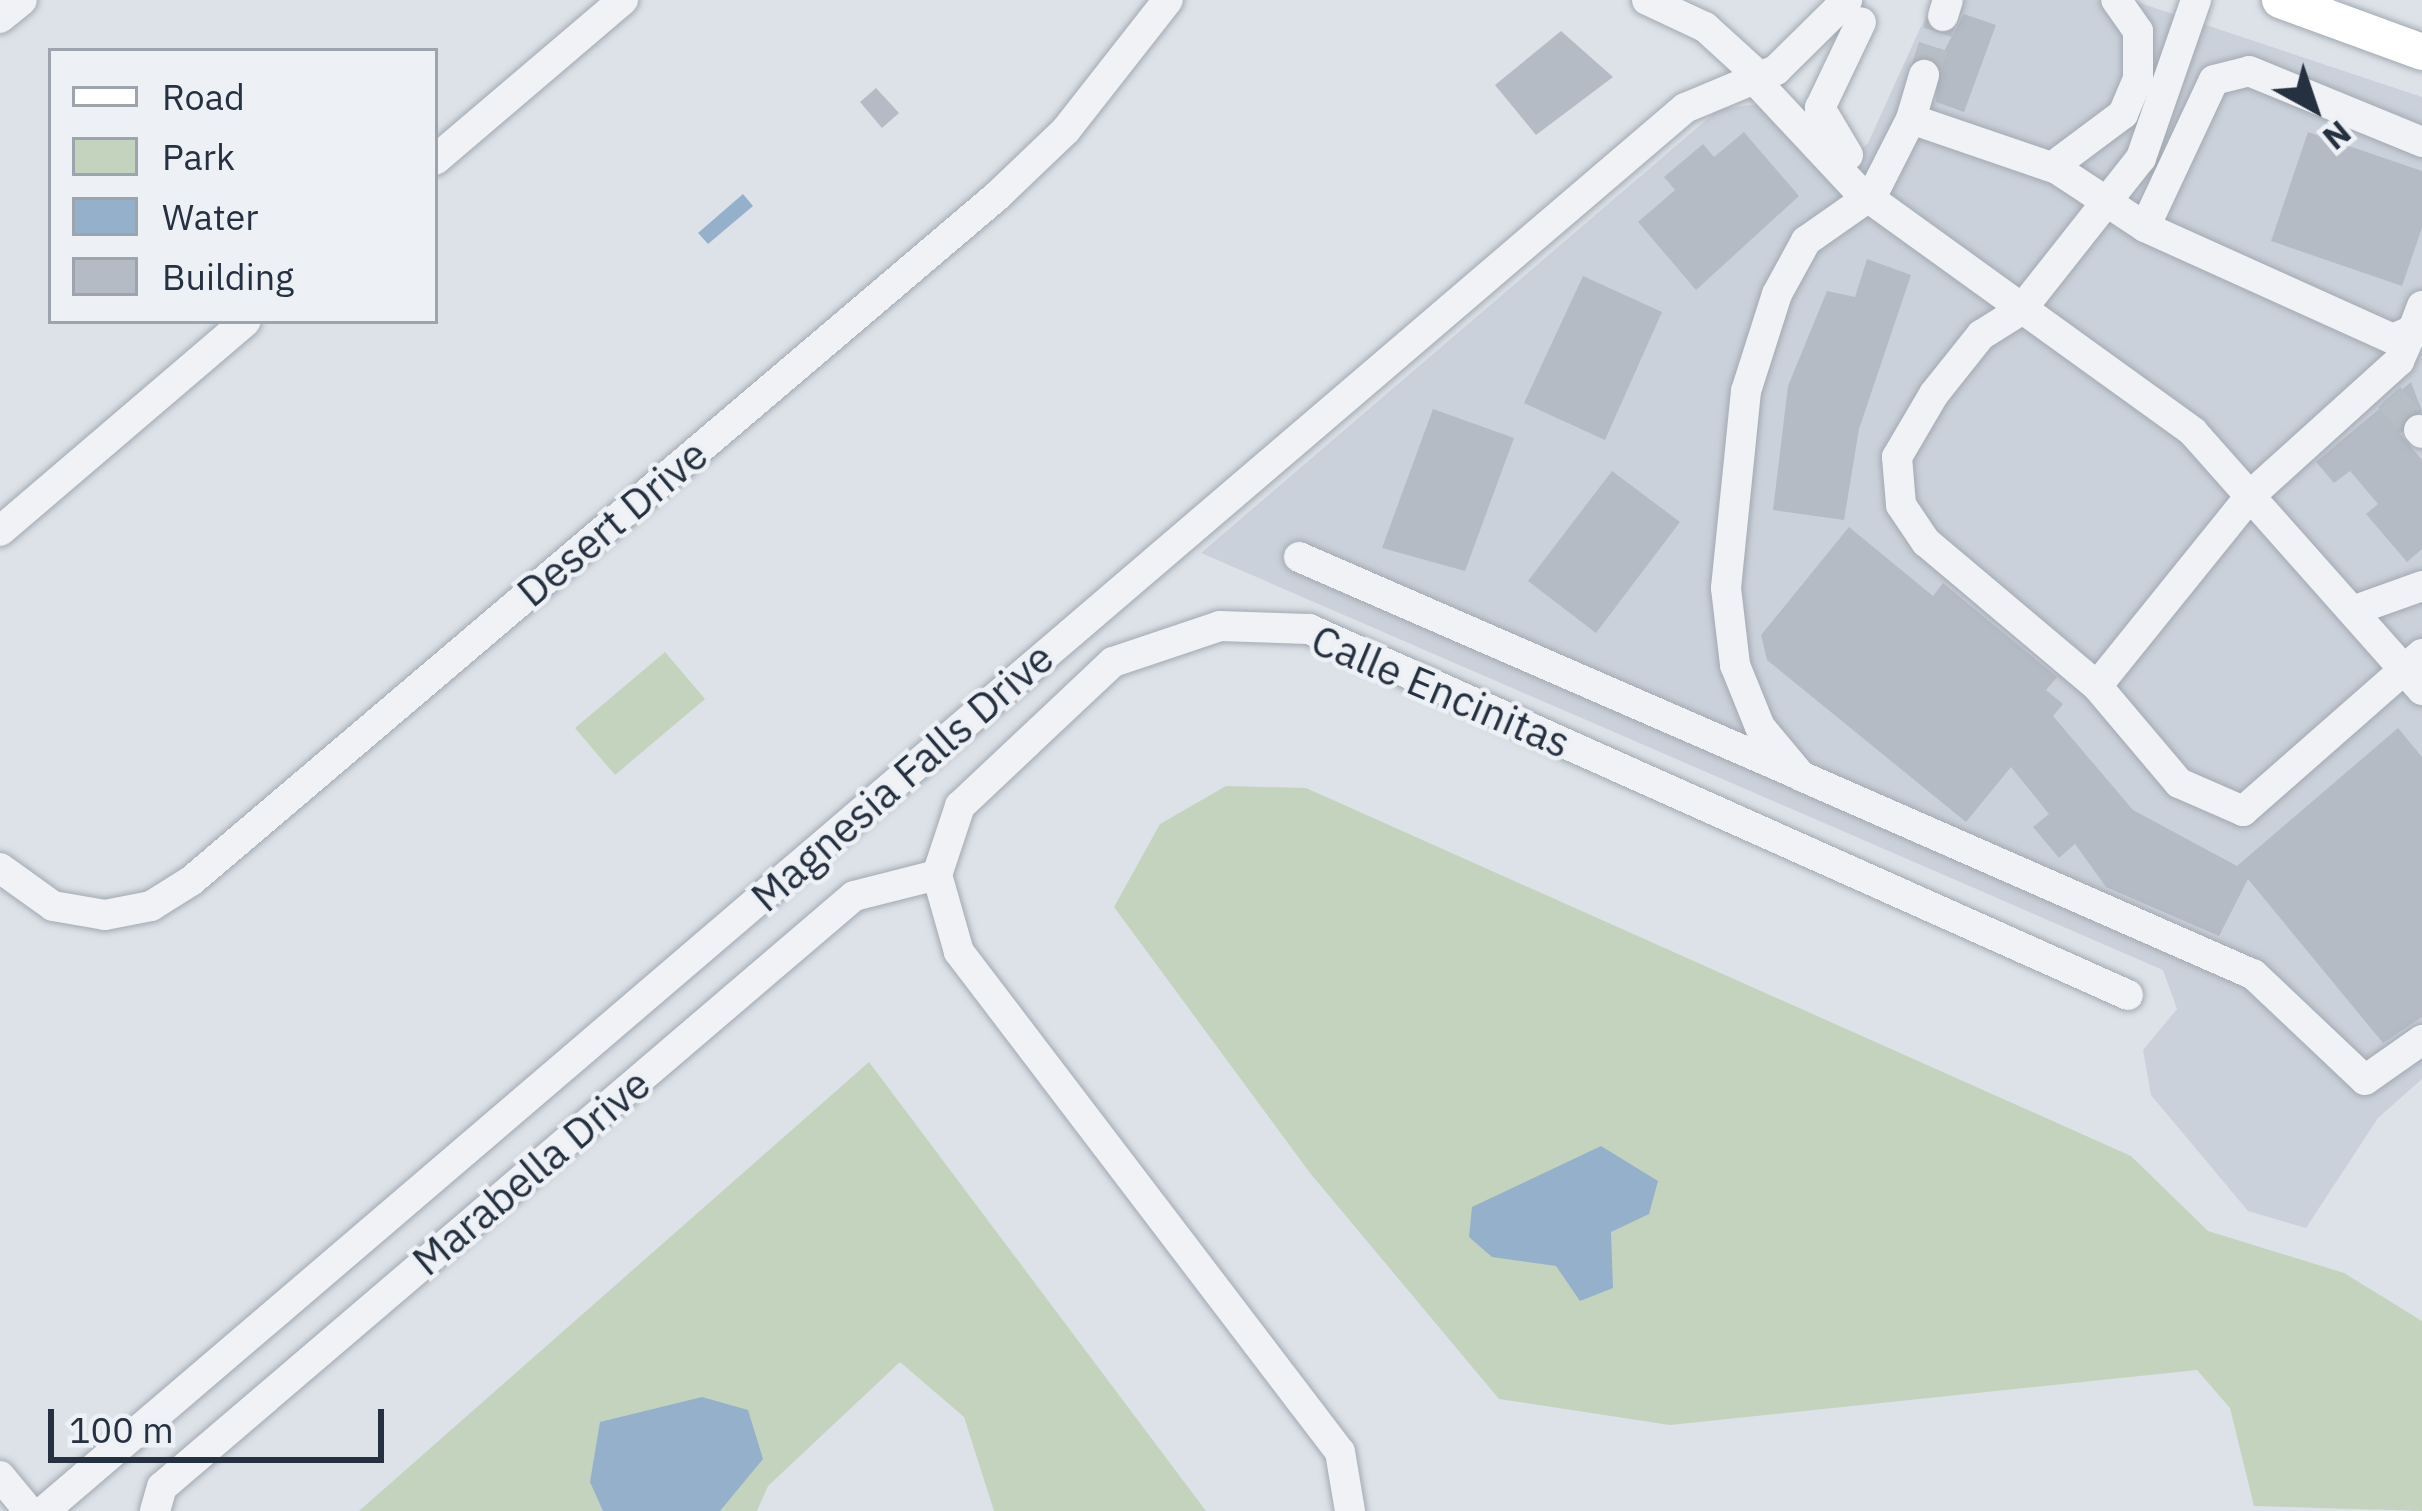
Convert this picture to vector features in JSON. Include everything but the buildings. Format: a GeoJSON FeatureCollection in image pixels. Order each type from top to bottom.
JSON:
{"type":"FeatureCollection","features":[{"type":"Feature","properties":{"kind":"main road"},"geometry":{"type":"LineString","coordinates":[[2280,0],[2422,52]]}},
{"type":"Feature","properties":{"kind":"street"},"geometry":{"type":"LineString","coordinates":[[0,18],[22,0]]}},
{"type":"Feature","properties":{"kind":"street"},"geometry":{"type":"LineString","coordinates":[[438,157],[623,0]]}},
{"type":"Feature","properties":{"kind":"street","name":"Desert Drive"},"geometry":{"type":"LineString","coordinates":[[0,868],[53,906],[105,915],[151,906],[191,881],[997,196],[1066,130],[1168,0]]}},
{"type":"Feature","properties":{"kind":"street"},"geometry":{"type":"LineString","coordinates":[[1647,0],[1705,27],[1763,75],[1873,194],[2020,310],[2193,432],[2416,671],[2243,811],[2179,783],[2097,686],[1926,542],[1895,481],[1934,394],[1981,335],[2020,310],[2111,200],[2156,122],[2196,0]]}},
{"type":"Feature","properties":{"kind":"street"},"geometry":{"type":"LineString","coordinates":[[2060,161],[2123,114],[2138,79],[2138,31],[2116,0]]}},
{"type":"Feature","properties":{"kind":"street"},"geometry":{"type":"LineString","coordinates":[[1860,7],[1820,108],[1873,194]]}},
{"type":"Feature","properties":{"kind":"street","name":"Magnesia Falls Drive"},"geometry":{"type":"LineString","coordinates":[[44,1511],[1684,108],[1763,75],[1827,58],[1860,7]]}},
{"type":"Feature","properties":{"kind":"street"},"geometry":{"type":"LineString","coordinates":[[2145,227],[2214,80],[2248,71],[2422,142]]}},
{"type":"Feature","properties":{"kind":"street"},"geometry":{"type":"LineString","coordinates":[[1801,776],[1760,727],[1735,665],[1726,589],[1736,476],[1777,294],[1806,242],[1873,194],[1911,119],[1924,75]]}},
{"type":"Feature","properties":{"kind":"street"},"geometry":{"type":"LineString","coordinates":[[1911,119],[2006,148],[2111,200],[2145,227],[2393,339],[2418,318]]}},
{"type":"Feature","properties":{"kind":"street"},"geometry":{"type":"LineString","coordinates":[[2097,686],[2253,493],[2381,390],[2418,318]]}},
{"type":"Feature","properties":{"kind":"street"},"geometry":{"type":"LineString","coordinates":[[0,531],[243,324]]}},
{"type":"Feature","properties":{"kind":"street"},"geometry":{"type":"LineString","coordinates":[[1299,557],[2253,974],[2365,1080],[2422,1040]]}},
{"type":"Feature","properties":{"kind":"street"},"geometry":{"type":"LineString","coordinates":[[2355,610],[2422,586]]}},
{"type":"Feature","properties":{"kind":"street","name":"Calle Encinitas"},"geometry":{"type":"LineString","coordinates":[[937,874],[959,806],[1113,662],[1220,626],[1309,629],[2128,995]]}},
{"type":"Feature","properties":{"kind":"street"},"geometry":{"type":"LineString","coordinates":[[937,874],[959,952],[1340,1452],[1350,1511]]}},
{"type":"Feature","properties":{"kind":"street","name":"Marabella Drive"},"geometry":{"type":"LineString","coordinates":[[155,1511],[162,1487],[854,896],[937,874]]}},
{"type":"Feature","properties":{"kind":"street"},"geometry":{"type":"LineString","coordinates":[[0,1476],[29,1511]]}},
{"type":"Feature","properties":{"kind":"shaded area"},"geometry":{"type":"Polygon","coordinates":[[[1933,0],[2131,0],[2422,97],[2422,1079],[2378,1118],[2306,1228],[2248,1211],[2151,1095],[2143,1050],[2177,1009],[2163,970],[1201,553],[1719,109],[1759,104],[1835,177],[1868,143],[1933,0]]]}},
{"type":"Feature","properties":{"kind":"green space"},"geometry":{"type":"Polygon","coordinates":[[[665,652],[705,699],[615,775],[575,728],[665,652]]]}},
{"type":"Feature","properties":{"kind":"green space"},"geometry":{"type":"Polygon","coordinates":[[[1226,786],[1306,788],[2131,1156],[2208,1231],[2344,1273],[2422,1321],[2422,1511],[2254,1506],[2230,1408],[2197,1370],[1670,1425],[1499,1399],[1310,1173],[1114,907],[1160,824],[1226,786]]]}},
{"type":"Feature","properties":{"kind":"green space"},"geometry":{"type":"Polygon","coordinates":[[[869,1062],[1206,1511],[994,1511],[964,1417],[900,1362],[768,1486],[757,1511],[359,1511],[869,1062]]]}},
{"type":"Feature","properties":{"kind":"water"},"geometry":{"type":"Polygon","coordinates":[[[743,194],[753,206],[708,244],[698,233],[743,194]]]}},
{"type":"Feature","properties":{"kind":"water"},"geometry":{"type":"Polygon","coordinates":[[[1601,1146],[1658,1181],[1649,1214],[1611,1232],[1613,1288],[1580,1301],[1556,1266],[1492,1257],[1469,1237],[1472,1207],[1601,1146]]]}},
{"type":"Feature","properties":{"kind":"water"},"geometry":{"type":"Polygon","coordinates":[[[702,1397],[748,1410],[763,1459],[720,1511],[603,1511],[590,1482],[600,1422],[702,1397]]]}},
{"type":"Feature","properties":{"kind":"tunnel"},"geometry":{"type":"LineString","coordinates":[[1924,75],[1943,16]]}},
{"type":"Feature","properties":{"kind":"tunnel"},"geometry":{"type":"LineString","coordinates":[[2389,397],[2419,430]]}}]}
